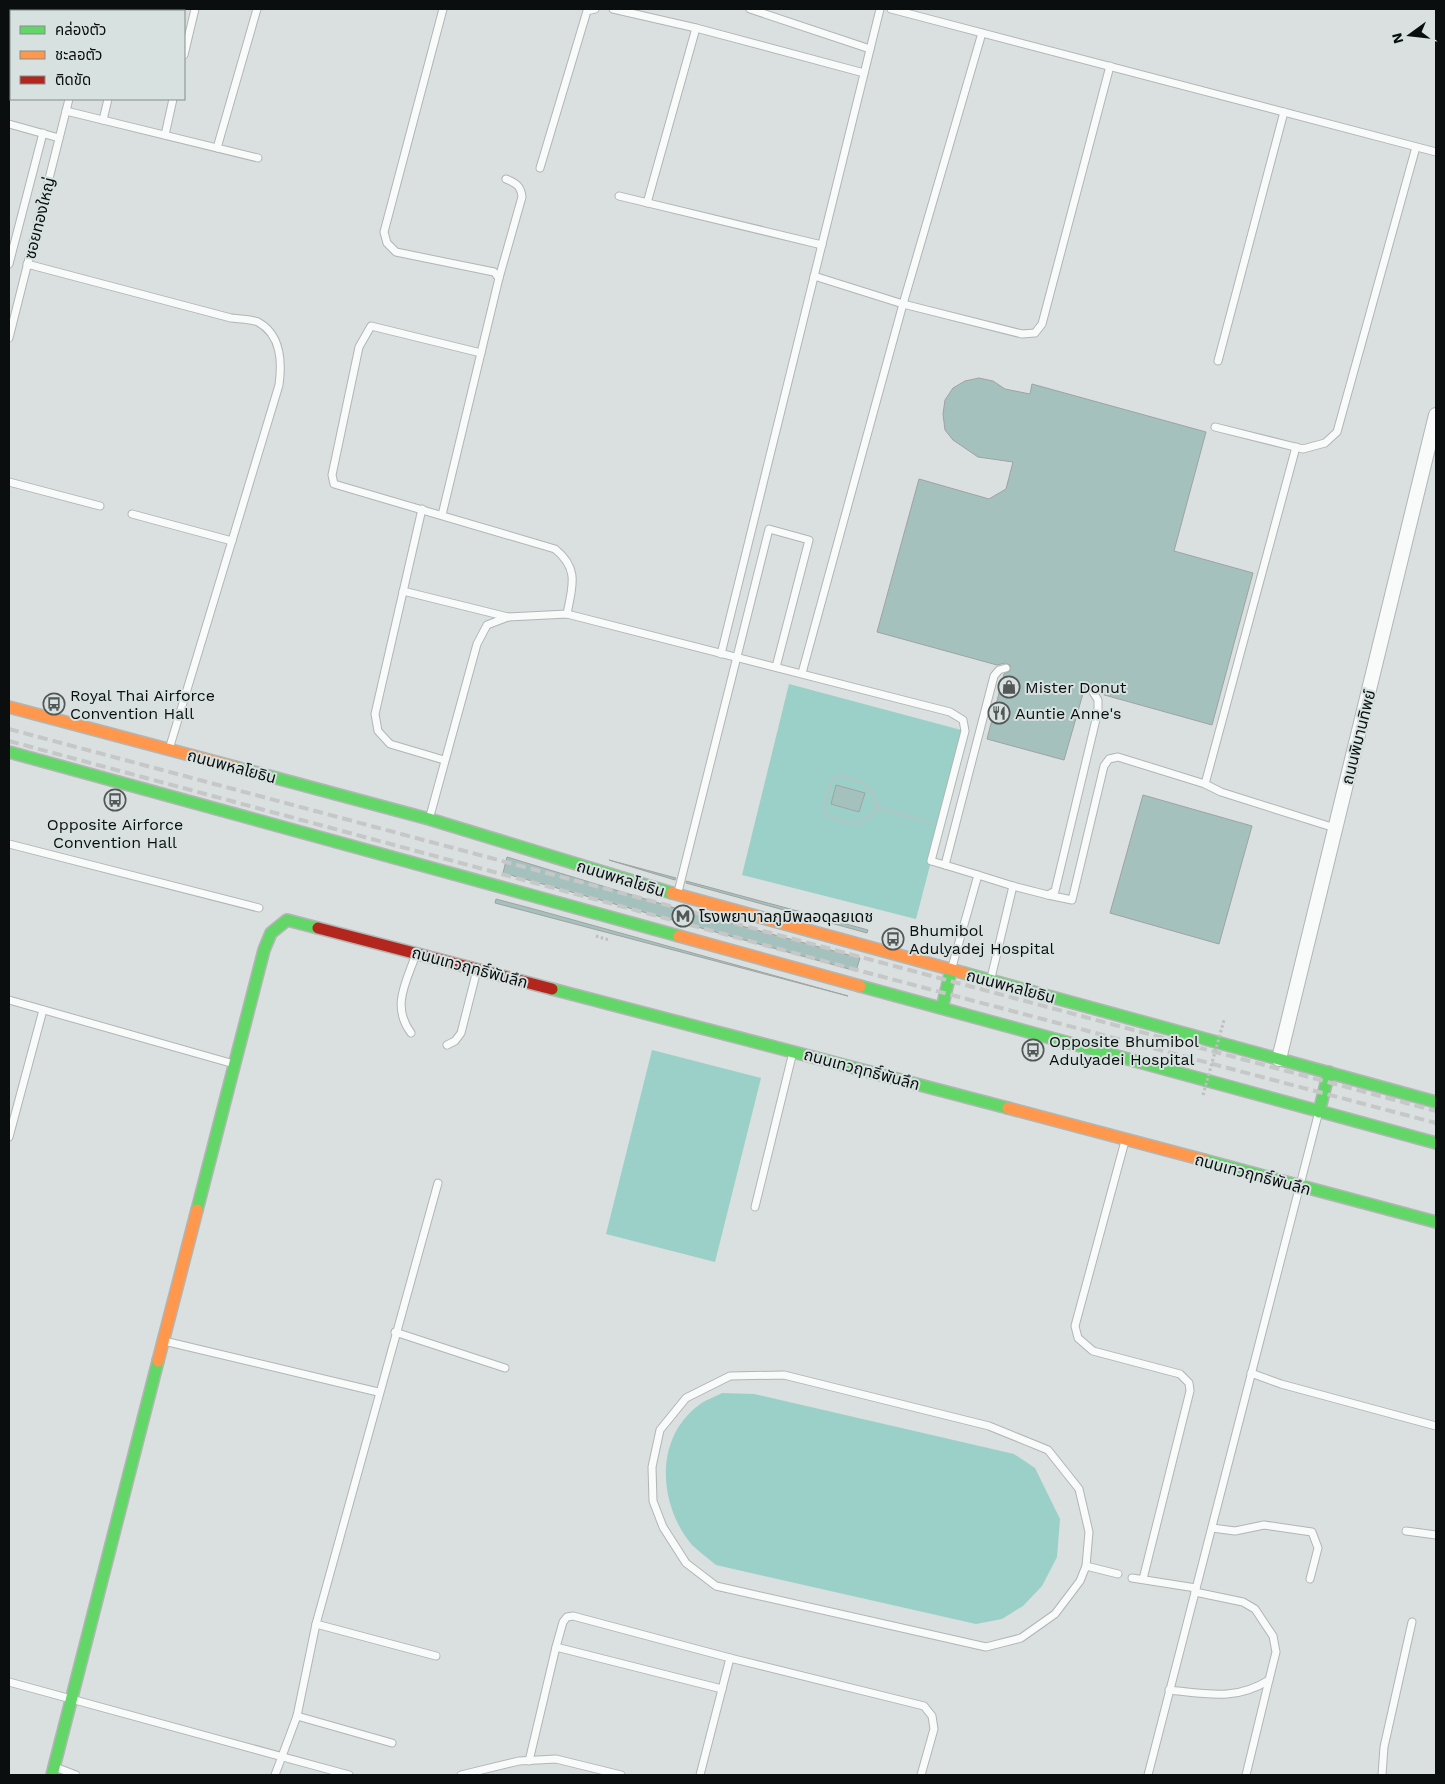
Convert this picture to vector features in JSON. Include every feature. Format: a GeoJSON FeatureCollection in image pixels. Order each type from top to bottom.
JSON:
{"type":"FeatureCollection","features":[{"type":"Feature","properties":{"kind":"main road","name":"ถนนพหลโยธิน"},"geometry":{"type":"LineString","coordinates":[[9,706],[429,819],[678,895],[1436,1102]]}},
{"type":"Feature","properties":{"kind":"main road"},"geometry":{"type":"LineString","coordinates":[[9,752],[348,843],[1436,1143]]}},
{"type":"Feature","properties":{"kind":"main road","name":"ถนนเทวฤทธิ์พันลึก"},"geometry":{"type":"LineString","coordinates":[[234,1064],[264,950],[271,933],[287,920],[793,1051],[1436,1222]]}},
{"type":"Feature","properties":{"kind":"main road"},"geometry":{"type":"LineString","coordinates":[[942,1008],[952,970]]}},
{"type":"Feature","properties":{"kind":"main road"},"geometry":{"type":"LineString","coordinates":[[53,1771],[234,1064]]}},
{"type":"Feature","properties":{"kind":"main road"},"geometry":{"type":"LineString","coordinates":[[1319,1112],[1329,1072]]}},
{"type":"Feature","properties":{"kind":"street","name":"ถนนพิมานทิพย์"},"geometry":{"type":"LineString","coordinates":[[1279,1059],[1436,415]]}},
{"type":"Feature","properties":{"kind":"lane"},"geometry":{"type":"LineString","coordinates":[[185,51],[195,9]]}},
{"type":"Feature","properties":{"kind":"lane"},"geometry":{"type":"LineString","coordinates":[[217,148],[257,9]]}},
{"type":"Feature","properties":{"kind":"lane"},"geometry":{"type":"LineString","coordinates":[[443,9],[384,232],[387,243],[396,252],[494,272],[499,278]]}},
{"type":"Feature","properties":{"kind":"lane"},"geometry":{"type":"LineString","coordinates":[[540,168],[587,10],[595,9]]}},
{"type":"Feature","properties":{"kind":"lane"},"geometry":{"type":"LineString","coordinates":[[613,9],[696,28],[864,74]]}},
{"type":"Feature","properties":{"kind":"lane"},"geometry":{"type":"LineString","coordinates":[[750,9],[870,49]]}},
{"type":"Feature","properties":{"kind":"lane"},"geometry":{"type":"LineString","coordinates":[[721,654],[880,9]]}},
{"type":"Feature","properties":{"kind":"lane"},"geometry":{"type":"LineString","coordinates":[[892,9],[1436,152]]}},
{"type":"Feature","properties":{"kind":"lane"},"geometry":{"type":"LineString","coordinates":[[647,203],[696,28]]}},
{"type":"Feature","properties":{"kind":"lane"},"geometry":{"type":"LineString","coordinates":[[802,673],[903,304],[982,33]]}},
{"type":"Feature","properties":{"kind":"lane"},"geometry":{"type":"LineString","coordinates":[[814,276],[903,304],[1022,334],[1034,333],[1042,324],[1110,66]]}},
{"type":"Feature","properties":{"kind":"lane","name":"ซอยทองใหญ่"},"geometry":{"type":"LineString","coordinates":[[9,338],[70,100]]}},
{"type":"Feature","properties":{"kind":"lane"},"geometry":{"type":"LineString","coordinates":[[103,120],[108,100]]}},
{"type":"Feature","properties":{"kind":"lane"},"geometry":{"type":"LineString","coordinates":[[165,135],[173,100]]}},
{"type":"Feature","properties":{"kind":"lane"},"geometry":{"type":"LineString","coordinates":[[66,111],[258,158]]}},
{"type":"Feature","properties":{"kind":"lane"},"geometry":{"type":"LineString","coordinates":[[1218,361],[1284,112]]}},
{"type":"Feature","properties":{"kind":"lane"},"geometry":{"type":"LineString","coordinates":[[9,124],[59,138]]}},
{"type":"Feature","properties":{"kind":"lane"},"geometry":{"type":"LineString","coordinates":[[9,264],[43,133]]}},
{"type":"Feature","properties":{"kind":"lane"},"geometry":{"type":"LineString","coordinates":[[1215,427],[1303,449],[1325,443],[1336,432],[1416,147]]}},
{"type":"Feature","properties":{"kind":"lane"},"geometry":{"type":"LineString","coordinates":[[442,515],[499,278],[522,197],[521,189],[517,184],[506,179]]}},
{"type":"Feature","properties":{"kind":"lane"},"geometry":{"type":"LineString","coordinates":[[619,196],[822,245]]}},
{"type":"Feature","properties":{"kind":"lane"},"geometry":{"type":"LineString","coordinates":[[27,264],[231,318],[258,322],[270,333],[280,350],[282,364],[279,385],[170,749]]}},
{"type":"Feature","properties":{"kind":"lane"},"geometry":{"type":"LineString","coordinates":[[481,353],[371,326],[359,348],[332,475],[334,484],[555,549],[567,559],[573,583],[567,614]]}},
{"type":"Feature","properties":{"kind":"lane"},"geometry":{"type":"LineString","coordinates":[[1205,784],[1296,447]]}},
{"type":"Feature","properties":{"kind":"lane"},"geometry":{"type":"LineString","coordinates":[[9,482],[100,506]]}},
{"type":"Feature","properties":{"kind":"lane"},"geometry":{"type":"LineString","coordinates":[[422,510],[375,714],[378,731],[390,744],[444,760]]}},
{"type":"Feature","properties":{"kind":"lane"},"geometry":{"type":"LineString","coordinates":[[132,514],[232,541]]}},
{"type":"Feature","properties":{"kind":"lane"},"geometry":{"type":"LineString","coordinates":[[678,895],[735,657],[769,529],[809,540],[776,667]]}},
{"type":"Feature","properties":{"kind":"lane"},"geometry":{"type":"LineString","coordinates":[[403,591],[508,617],[567,614],[950,712],[962,720],[965,731],[931,861],[1048,895],[1072,900],[1104,766],[1109,759],[1118,757],[1335,828]]}},
{"type":"Feature","properties":{"kind":"lane"},"geometry":{"type":"LineString","coordinates":[[429,819],[477,644],[487,625],[508,617]]}},
{"type":"Feature","properties":{"kind":"lane"},"geometry":{"type":"LineString","coordinates":[[945,865],[994,676],[999,670],[1006,668]]}},
{"type":"Feature","properties":{"kind":"lane"},"geometry":{"type":"LineString","coordinates":[[1048,895],[1055,891],[1098,711],[1098,700],[1093,692]]}},
{"type":"Feature","properties":{"kind":"lane"},"geometry":{"type":"LineString","coordinates":[[9,844],[259,908]]}},
{"type":"Feature","properties":{"kind":"lane"},"geometry":{"type":"LineString","coordinates":[[952,970],[978,875]]}},
{"type":"Feature","properties":{"kind":"lane"},"geometry":{"type":"LineString","coordinates":[[990,980],[1013,886]]}},
{"type":"Feature","properties":{"kind":"lane"},"geometry":{"type":"LineString","coordinates":[[411,1033],[402,1021],[400,999],[416,953]]}},
{"type":"Feature","properties":{"kind":"lane"},"geometry":{"type":"LineString","coordinates":[[447,1045],[455,1041],[460,1033],[477,970]]}},
{"type":"Feature","properties":{"kind":"lane"},"geometry":{"type":"LineString","coordinates":[[9,1000],[234,1064]]}},
{"type":"Feature","properties":{"kind":"lane"},"geometry":{"type":"LineString","coordinates":[[9,1137],[43,1010]]}},
{"type":"Feature","properties":{"kind":"lane"},"geometry":{"type":"LineString","coordinates":[[755,1207],[793,1051]]}},
{"type":"Feature","properties":{"kind":"lane"},"geometry":{"type":"LineString","coordinates":[[1148,1775],[1319,1112]]}},
{"type":"Feature","properties":{"kind":"lane"},"geometry":{"type":"LineString","coordinates":[[1125,1140],[1075,1326],[1078,1338],[1093,1351],[1180,1374],[1189,1383],[1190,1391],[1143,1579]]}},
{"type":"Feature","properties":{"kind":"lane"},"geometry":{"type":"LineString","coordinates":[[275,1775],[296,1716],[316,1624],[378,1392],[438,1183]]}},
{"type":"Feature","properties":{"kind":"lane"},"geometry":{"type":"LineString","coordinates":[[395,1332],[505,1368]]}},
{"type":"Feature","properties":{"kind":"lane"},"geometry":{"type":"LineString","coordinates":[[164,1341],[378,1392]]}},
{"type":"Feature","properties":{"kind":"lane"},"geometry":{"type":"LineString","coordinates":[[1251,1373],[1281,1384],[1436,1426]]}},
{"type":"Feature","properties":{"kind":"lane"},"geometry":{"type":"LineString","coordinates":[[784,1375],[989,1426],[1048,1450],[1079,1489],[1089,1532],[1086,1566],[1080,1581],[1055,1614],[1021,1638],[986,1647],[716,1586],[686,1563],[663,1527],[653,1501],[652,1467],[660,1430],[686,1398],[730,1376],[784,1375]]}},
{"type":"Feature","properties":{"kind":"lane"},"geometry":{"type":"LineString","coordinates":[[1212,1528],[1235,1531],[1264,1525],[1312,1532],[1318,1548],[1310,1579]]}},
{"type":"Feature","properties":{"kind":"lane"},"geometry":{"type":"LineString","coordinates":[[1406,1531],[1436,1535]]}},
{"type":"Feature","properties":{"kind":"lane"},"geometry":{"type":"LineString","coordinates":[[1086,1566],[1118,1574]]}},
{"type":"Feature","properties":{"kind":"lane"},"geometry":{"type":"LineString","coordinates":[[1132,1578],[1195,1590],[1243,1602],[1255,1609],[1273,1636],[1276,1652],[1246,1775]]}},
{"type":"Feature","properties":{"kind":"lane"},"geometry":{"type":"LineString","coordinates":[[529,1761],[563,1622],[567,1617],[574,1616],[730,1658],[924,1706],[932,1716],[934,1729],[921,1775]]}},
{"type":"Feature","properties":{"kind":"lane"},"geometry":{"type":"LineString","coordinates":[[1382,1775],[1384,1747],[1412,1622]]}},
{"type":"Feature","properties":{"kind":"lane"},"geometry":{"type":"LineString","coordinates":[[316,1624],[436,1656]]}},
{"type":"Feature","properties":{"kind":"lane"},"geometry":{"type":"LineString","coordinates":[[556,1647],[722,1689]]}},
{"type":"Feature","properties":{"kind":"lane"},"geometry":{"type":"LineString","coordinates":[[700,1775],[730,1658]]}},
{"type":"Feature","properties":{"kind":"lane"},"geometry":{"type":"LineString","coordinates":[[1169,1690],[1221,1695],[1237,1694],[1255,1689],[1269,1680]]}},
{"type":"Feature","properties":{"kind":"lane"},"geometry":{"type":"LineString","coordinates":[[9,1682],[349,1775]]}},
{"type":"Feature","properties":{"kind":"lane"},"geometry":{"type":"LineString","coordinates":[[296,1716],[392,1743]]}},
{"type":"Feature","properties":{"kind":"lane"},"geometry":{"type":"LineString","coordinates":[[464,1775],[529,1761],[556,1759],[621,1775]]}},
{"type":"Feature","properties":{"kind":"lane"},"geometry":{"type":"LineString","coordinates":[[53,1771],[76,1775]]}},
{"type":"Feature","properties":{"kind":"path"},"geometry":{"type":"LineString","coordinates":[[838,776],[863,781],[873,791],[878,808],[866,822],[853,823],[829,817],[824,809],[831,781],[838,776]]}},
{"type":"Feature","properties":{"kind":"path"},"geometry":{"type":"LineString","coordinates":[[878,808],[940,824]]}},
{"type":"Feature","properties":{"kind":"path"},"geometry":{"type":"LineString","coordinates":[[596,936],[609,940]]}},
{"type":"Feature","properties":{"kind":"path"},"geometry":{"type":"LineString","coordinates":[[1203,1096],[1224,1020]]}},
{"type":"Feature","properties":{"kind":"green space"},"geometry":{"type":"Polygon","coordinates":[[[789,684],[965,731],[916,919],[742,875],[789,684]]]}},
{"type":"Feature","properties":{"kind":"green space"},"geometry":{"type":"Polygon","coordinates":[[[652,1050],[761,1078],[715,1262],[606,1234],[652,1050]]]}},
{"type":"Feature","properties":{"kind":"green space"},"geometry":{"type":"Polygon","coordinates":[[[722,1393],[754,1394],[1014,1454],[1035,1468],[1060,1519],[1057,1557],[1042,1586],[1023,1606],[1002,1619],[976,1624],[716,1565],[692,1545],[681,1529],[668,1493],[666,1473],[668,1454],[674,1436],[684,1419],[701,1403],[722,1393]]]}},
{"type":"Feature","properties":{"kind":"building"},"geometry":{"type":"Polygon","coordinates":[[[979,378],[993,381],[1005,389],[1030,394],[1032,384],[1206,432],[1174,551],[1253,573],[1212,725],[1101,694],[1096,688],[1092,687],[1088,691],[1084,690],[1064,760],[987,739],[1004,674],[1010,671],[1010,665],[1005,663],[997,665],[877,632],[919,479],[989,499],[1006,489],[1013,462],[978,457],[953,440],[945,430],[943,414],[945,400],[953,388],[965,381],[979,378]]]}},
{"type":"Feature","properties":{"kind":"building"},"geometry":{"type":"Polygon","coordinates":[[[836,785],[865,793],[859,812],[831,804],[836,785]]]}},
{"type":"Feature","properties":{"kind":"building"},"geometry":{"type":"Polygon","coordinates":[[[1143,795],[1252,826],[1219,944],[1110,913],[1143,795]]]}},
{"type":"Feature","properties":{"kind":"building"},"geometry":{"type":"Polygon","coordinates":[[[507,857],[675,908],[860,958],[856,971],[503,873],[507,857]]]}},
{"type":"Feature","properties":{"kind":"building"},"geometry":{"type":"Polygon","coordinates":[[[609,860],[676,878],[675,880],[609,860]]]}},
{"type":"Feature","properties":{"kind":"building"},"geometry":{"type":"Polygon","coordinates":[[[686,881],[868,930],[867,933],[686,883],[686,881]]]}},
{"type":"Feature","properties":{"kind":"building"},"geometry":{"type":"Polygon","coordinates":[[[496,899],[541,911],[848,996],[495,903],[496,899]]]}},
{"type":"Feature","properties":{"kind":"railway"},"geometry":{"type":"LineString","coordinates":[[9,729],[1436,1111]]}},
{"type":"Feature","properties":{"kind":"railway"},"geometry":{"type":"LineString","coordinates":[[9,741],[857,970],[1436,1123]]}},
{"type":"Feature","properties":{"kind":"traffic: fast"},"geometry":{"type":"LineString","coordinates":[[9,752],[679,936]]}},
{"type":"Feature","properties":{"kind":"traffic: fast"},"geometry":{"type":"LineString","coordinates":[[235,767],[429,819],[672,893]]}},
{"type":"Feature","properties":{"kind":"traffic: fast"},"geometry":{"type":"LineString","coordinates":[[197,1210],[264,950],[271,933],[287,920],[318,928]]}},
{"type":"Feature","properties":{"kind":"traffic: fast"},"geometry":{"type":"LineString","coordinates":[[942,1008],[951,970]]}},
{"type":"Feature","properties":{"kind":"traffic: fast"},"geometry":{"type":"LineString","coordinates":[[964,973],[1436,1102]]}},
{"type":"Feature","properties":{"kind":"traffic: fast"},"geometry":{"type":"LineString","coordinates":[[860,986],[1436,1143]]}},
{"type":"Feature","properties":{"kind":"traffic: fast"},"geometry":{"type":"LineString","coordinates":[[552,989],[1008,1108]]}},
{"type":"Feature","properties":{"kind":"traffic: fast"},"geometry":{"type":"LineString","coordinates":[[1319,1112],[1329,1072]]}},
{"type":"Feature","properties":{"kind":"traffic: fast"},"geometry":{"type":"LineString","coordinates":[[1204,1160],[1436,1222]]}},
{"type":"Feature","properties":{"kind":"traffic: fast"},"geometry":{"type":"LineString","coordinates":[[52,1775],[158,1361]]}},
{"type":"Feature","properties":{"kind":"traffic: slow"},"geometry":{"type":"LineString","coordinates":[[9,707],[235,767]]}},
{"type":"Feature","properties":{"kind":"traffic: slow"},"geometry":{"type":"LineString","coordinates":[[672,893],[964,973]]}},
{"type":"Feature","properties":{"kind":"traffic: slow"},"geometry":{"type":"LineString","coordinates":[[679,936],[860,986]]}},
{"type":"Feature","properties":{"kind":"traffic: slow"},"geometry":{"type":"LineString","coordinates":[[1008,1108],[1204,1160]]}},
{"type":"Feature","properties":{"kind":"traffic: slow"},"geometry":{"type":"LineString","coordinates":[[158,1361],[197,1210]]}},
{"type":"Feature","properties":{"kind":"traffic: jam"},"geometry":{"type":"LineString","coordinates":[[318,928],[552,989]]}},
{"type":"Feature","properties":{"kind":"place","name":"Mister Donut"},"geometry":{"type":"Point","coordinates":[1009,687]}},
{"type":"Feature","properties":{"kind":"place","name":"Royal Thai Airforce Convention Hall"},"geometry":{"type":"Point","coordinates":[54,704]}},
{"type":"Feature","properties":{"kind":"place","name":"Auntie Anne's"},"geometry":{"type":"Point","coordinates":[999,713]}},
{"type":"Feature","properties":{"kind":"place","name":"Opposite Airforce Convention Hall"},"geometry":{"type":"Point","coordinates":[115,800]}},
{"type":"Feature","properties":{"kind":"place","name":"โรงพยาบาลภูมิพลอดุลยเดช"},"geometry":{"type":"Point","coordinates":[683,916]}},
{"type":"Feature","properties":{"kind":"place","name":"Bhumibol Adulyadej Hospital"},"geometry":{"type":"Point","coordinates":[893,939]}},
{"type":"Feature","properties":{"kind":"place","name":"Opposite Bhumibol Adulyadei Hospital"},"geometry":{"type":"Point","coordinates":[1033,1050]}}]}
